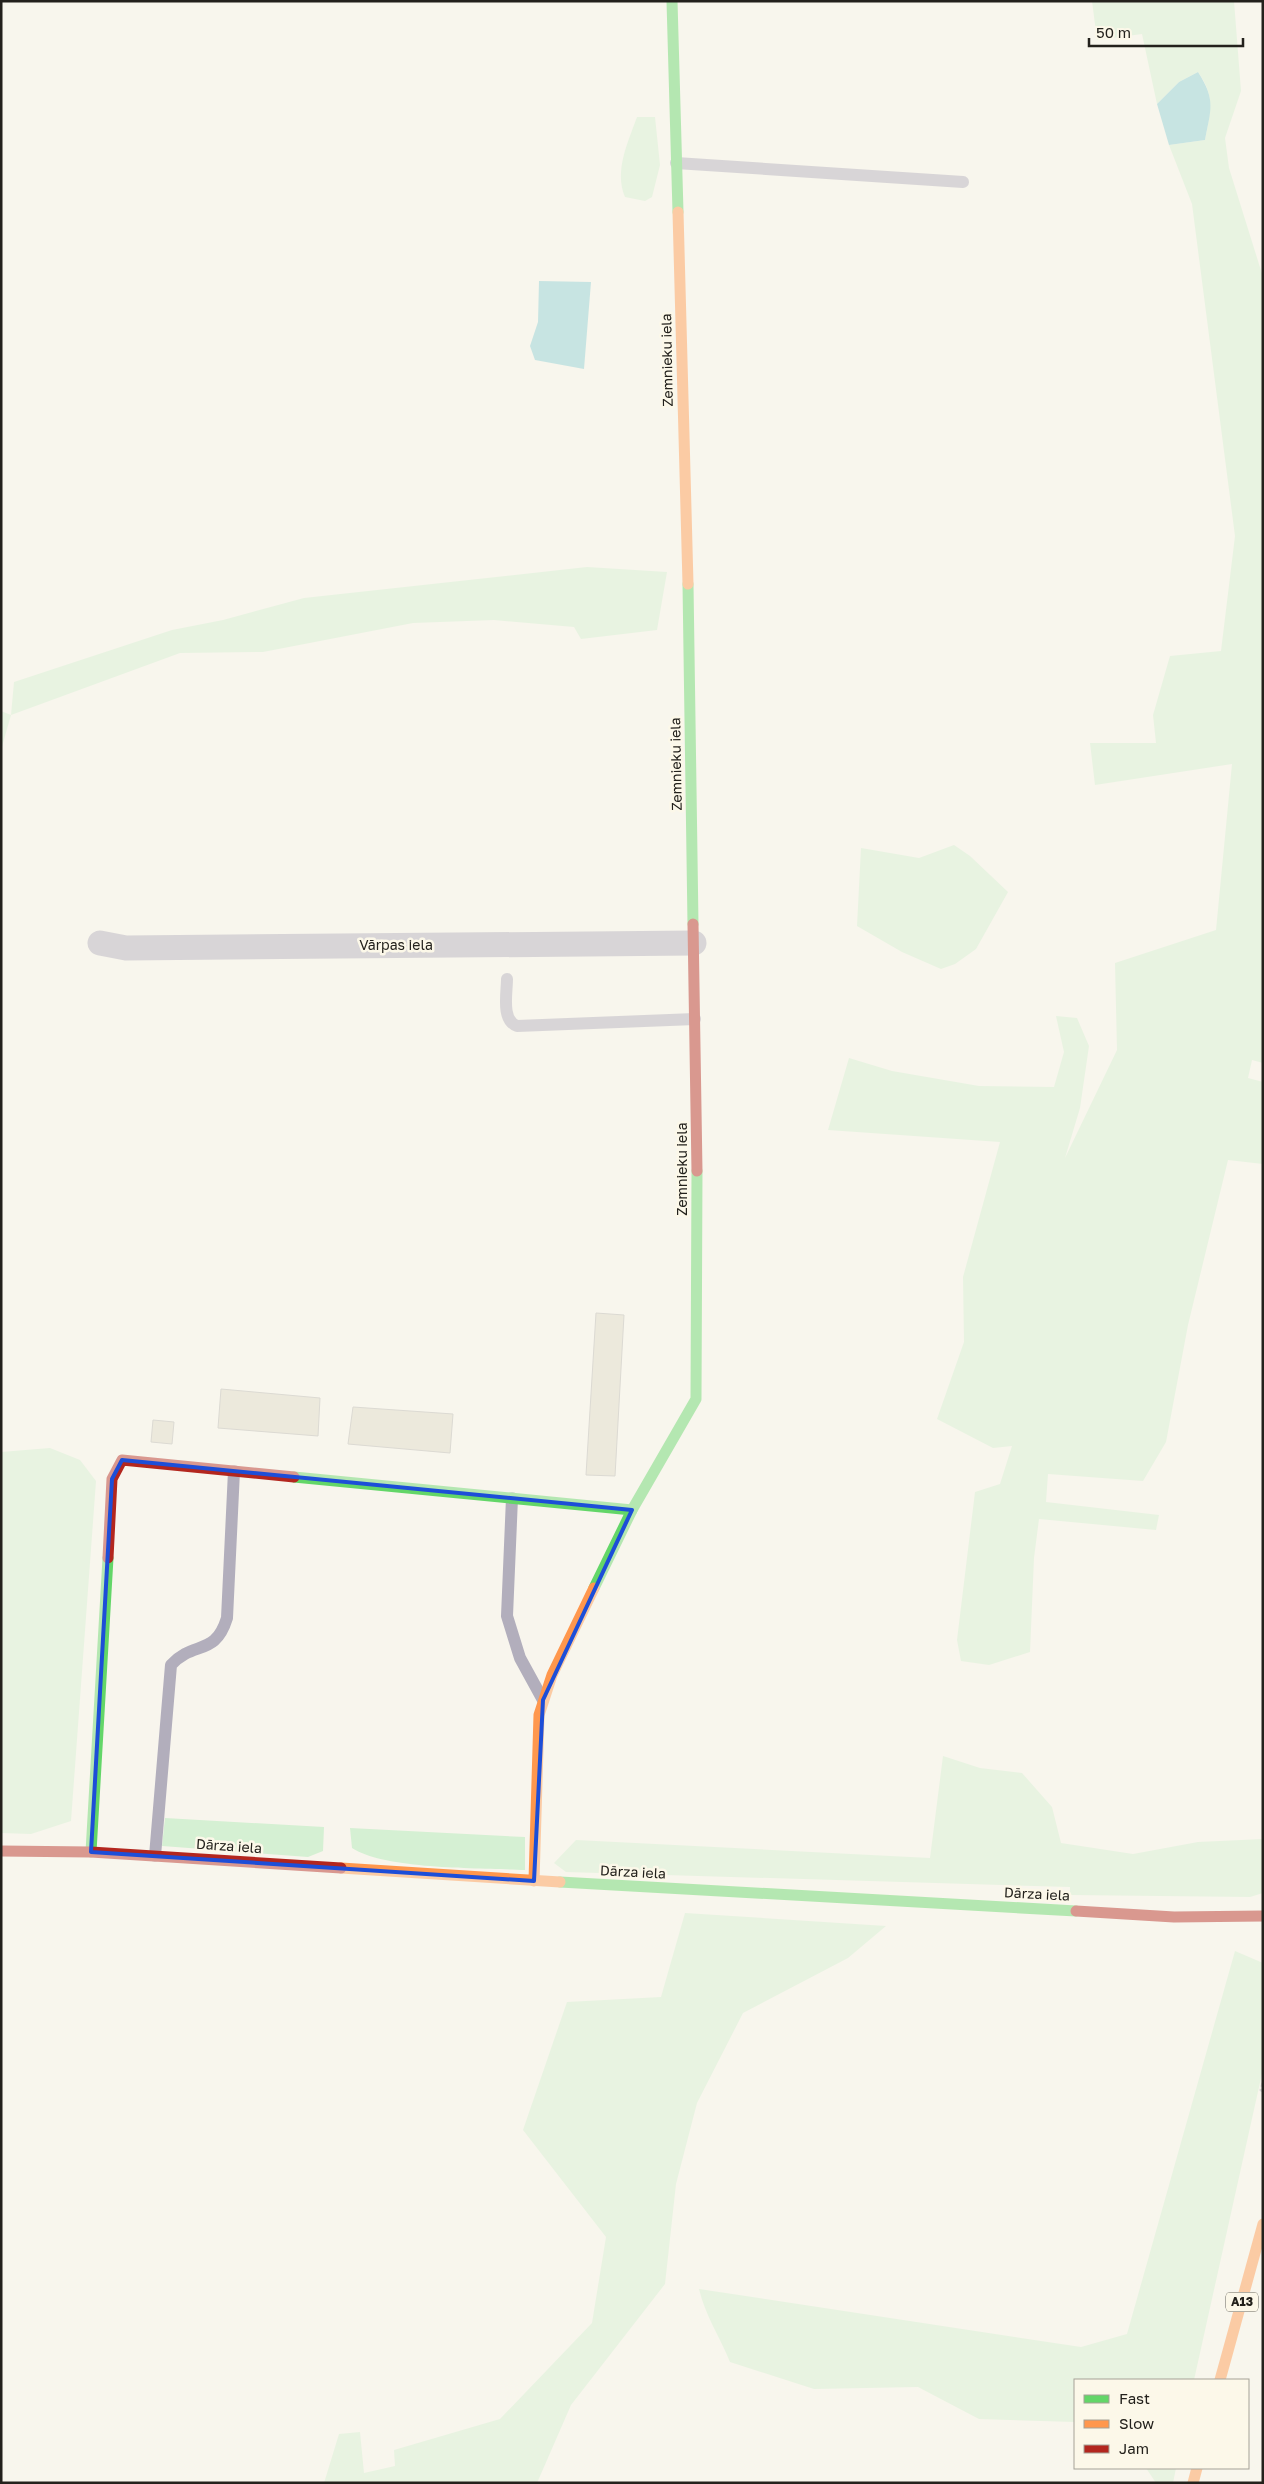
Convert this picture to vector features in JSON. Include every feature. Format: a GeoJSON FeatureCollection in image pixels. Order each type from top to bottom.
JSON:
{"type":"FeatureCollection","features":[{"type":"Feature","properties":{"kind":"street","name":"Zemnieku iela"},"geometry":{"type":"LineString","coordinates":[[534,1881],[539,1716],[542,1700],[552,1675],[632,1510],[696,1399],[697,1136],[694,943],[672,1]]}},
{"type":"Feature","properties":{"kind":"street","name":"Vārpas iela"},"geometry":{"type":"LineString","coordinates":[[100,943],[126,948],[694,943]]}},
{"type":"Feature","properties":{"kind":"street"},"geometry":{"type":"LineString","coordinates":[[91,1852],[112,1479],[122,1460],[632,1510]]}},
{"type":"Feature","properties":{"kind":"street","name":"Dārza iela"},"geometry":{"type":"LineString","coordinates":[[1,1850],[91,1852],[534,1881],[1174,1917],[1263,1916]]}},
{"type":"Feature","properties":{"kind":"street","name":"A13"},"geometry":{"type":"LineString","coordinates":[[1220,2379],[1263,2224]]}},
{"type":"Feature","properties":{"kind":"street"},"geometry":{"type":"LineString","coordinates":[[1193,2483],[1197,2469]]}},
{"type":"Feature","properties":{"kind":"lane"},"geometry":{"type":"LineString","coordinates":[[676,163],[963,182]]}},
{"type":"Feature","properties":{"kind":"lane"},"geometry":{"type":"LineString","coordinates":[[507,979],[507,1018],[511,1024],[516,1026],[695,1019]]}},
{"type":"Feature","properties":{"kind":"lane"},"geometry":{"type":"LineString","coordinates":[[155,1856],[171,1665],[181,1655],[212,1644],[222,1633],[227,1618],[234,1471]]}},
{"type":"Feature","properties":{"kind":"lane"},"geometry":{"type":"LineString","coordinates":[[512,1498],[507,1616],[520,1658],[542,1700]]}},
{"type":"Feature","properties":{"kind":"path"},"geometry":{"type":"LineString","coordinates":[[1263,2083],[1261,2090],[1263,2091]]}},
{"type":"Feature","properties":{"kind":"highlighted area"},"geometry":{"type":"Polygon","coordinates":[[[122,1460],[632,1510],[543,1700],[534,1881],[91,1852],[112,1479],[122,1460]]]}},
{"type":"Feature","properties":{"kind":"green space"},"geometry":{"type":"Polygon","coordinates":[[[1092,1],[1234,1],[1241,91],[1225,138],[1229,168],[1263,277],[1263,1063],[1252,1060],[1248,1078],[1263,1082],[1263,1164],[1228,1160],[1188,1325],[1166,1442],[1143,1481],[1048,1474],[1046,1502],[1159,1515],[1156,1530],[1039,1519],[1034,1558],[1030,1652],[989,1665],[961,1661],[957,1640],[975,1492],[1000,1484],[1012,1446],[993,1448],[937,1419],[964,1342],[963,1277],[1000,1142],[828,1130],[849,1058],[892,1071],[979,1086],[1054,1087],[1064,1052],[1056,1016],[1077,1018],[1089,1046],[1080,1108],[1065,1158],[1117,1050],[1115,963],[1216,930],[1232,764],[1095,785],[1090,743],[1156,743],[1153,715],[1170,656],[1221,651],[1235,536],[1192,204],[1169,145],[1205,140],[1210,113],[1209,97],[1204,81],[1198,72],[1179,82],[1157,104],[1142,34],[1097,40],[1092,1]]]}},
{"type":"Feature","properties":{"kind":"green space"},"geometry":{"type":"Polygon","coordinates":[[[637,117],[655,117],[660,165],[652,197],[645,201],[625,197],[621,177],[626,146],[637,117]]]}},
{"type":"Feature","properties":{"kind":"green space"},"geometry":{"type":"Polygon","coordinates":[[[587,567],[667,572],[657,630],[581,639],[574,627],[494,620],[413,623],[263,652],[180,653],[11,715],[14,682],[172,630],[223,620],[304,598],[587,567]]]}},
{"type":"Feature","properties":{"kind":"green space"},"geometry":{"type":"Polygon","coordinates":[[[1,711],[11,715],[1,750],[1,711]]]}},
{"type":"Feature","properties":{"kind":"green space"},"geometry":{"type":"Polygon","coordinates":[[[954,845],[970,856],[1008,892],[976,949],[955,964],[941,969],[902,952],[857,926],[861,848],[919,858],[954,845]]]}},
{"type":"Feature","properties":{"kind":"green space"},"geometry":{"type":"Polygon","coordinates":[[[50,1448],[80,1460],[96,1481],[71,1821],[31,1834],[1,1833],[1,1452],[50,1448]]]}},
{"type":"Feature","properties":{"kind":"green space"},"geometry":{"type":"Polygon","coordinates":[[[943,1756],[980,1768],[1022,1773],[1052,1807],[1061,1843],[1133,1854],[1198,1842],[1263,1839],[1263,1893],[1250,1897],[1070,1895],[1070,1887],[566,1872],[554,1863],[576,1840],[930,1858],[943,1756]]]}},
{"type":"Feature","properties":{"kind":"green space"},"geometry":{"type":"Polygon","coordinates":[[[165,1818],[324,1827],[323,1851],[308,1857],[162,1846],[165,1818]]]}},
{"type":"Feature","properties":{"kind":"green space"},"geometry":{"type":"Polygon","coordinates":[[[350,1828],[525,1837],[525,1870],[460,1868],[387,1860],[367,1855],[352,1848],[350,1828]]]}},
{"type":"Feature","properties":{"kind":"green space"},"geometry":{"type":"Polygon","coordinates":[[[685,1913],[886,1926],[848,1958],[743,2013],[697,2103],[676,2184],[665,2284],[571,2405],[537,2483],[324,2483],[339,2434],[360,2432],[364,2473],[395,2466],[394,2450],[500,2419],[592,2323],[606,2237],[523,2130],[567,2002],[661,1997],[685,1913]]]}},
{"type":"Feature","properties":{"kind":"green space"},"geometry":{"type":"Polygon","coordinates":[[[1235,1951],[1263,1963],[1263,2069],[1194,2379],[1074,2379],[1074,2422],[979,2419],[918,2387],[814,2389],[730,2362],[709,2317],[699,2289],[1081,2347],[1127,2334],[1235,1951]]]}},
{"type":"Feature","properties":{"kind":"green space"},"geometry":{"type":"Polygon","coordinates":[[[1147,2469],[1176,2469],[1173,2483],[1156,2483],[1147,2469]]]}},
{"type":"Feature","properties":{"kind":"water"},"geometry":{"type":"Polygon","coordinates":[[[1198,72],[1208,90],[1210,98],[1210,112],[1205,140],[1169,145],[1157,104],[1179,82],[1198,72]]]}},
{"type":"Feature","properties":{"kind":"water"},"geometry":{"type":"Polygon","coordinates":[[[539,281],[591,282],[584,369],[535,360],[530,346],[538,322],[539,281]]]}},
{"type":"Feature","properties":{"kind":"building"},"geometry":{"type":"Polygon","coordinates":[[[596,1313],[624,1315],[615,1476],[586,1475],[596,1313]]]}},
{"type":"Feature","properties":{"kind":"building"},"geometry":{"type":"Polygon","coordinates":[[[221,1389],[320,1398],[318,1436],[218,1428],[221,1389]]]}},
{"type":"Feature","properties":{"kind":"building"},"geometry":{"type":"Polygon","coordinates":[[[353,1407],[453,1414],[450,1453],[348,1444],[353,1407]]]}},
{"type":"Feature","properties":{"kind":"building"},"geometry":{"type":"Polygon","coordinates":[[[153,1420],[174,1422],[172,1444],[151,1442],[153,1420]]]}},
{"type":"Feature","properties":{"kind":"traffic: fast"},"geometry":{"type":"LineString","coordinates":[[672,1],[678,212]]}},
{"type":"Feature","properties":{"kind":"traffic: fast"},"geometry":{"type":"LineString","coordinates":[[688,584],[693,924]]}},
{"type":"Feature","properties":{"kind":"traffic: fast"},"geometry":{"type":"LineString","coordinates":[[594,1588],[632,1510],[696,1399],[697,1171]]}},
{"type":"Feature","properties":{"kind":"traffic: fast"},"geometry":{"type":"LineString","coordinates":[[294,1477],[632,1510]]}},
{"type":"Feature","properties":{"kind":"traffic: fast"},"geometry":{"type":"LineString","coordinates":[[91,1852],[108,1558]]}},
{"type":"Feature","properties":{"kind":"traffic: fast"},"geometry":{"type":"LineString","coordinates":[[560,1882],[1076,1911]]}},
{"type":"Feature","properties":{"kind":"traffic: slow"},"geometry":{"type":"LineString","coordinates":[[678,212],[688,584]]}},
{"type":"Feature","properties":{"kind":"traffic: slow"},"geometry":{"type":"LineString","coordinates":[[534,1881],[539,1715],[552,1675],[594,1588]]}},
{"type":"Feature","properties":{"kind":"traffic: slow"},"geometry":{"type":"LineString","coordinates":[[341,1868],[560,1882]]}},
{"type":"Feature","properties":{"kind":"traffic: slow"},"geometry":{"type":"LineString","coordinates":[[1220,2379],[1263,2224]]}},
{"type":"Feature","properties":{"kind":"traffic: slow"},"geometry":{"type":"LineString","coordinates":[[1193,2483],[1197,2469]]}},
{"type":"Feature","properties":{"kind":"traffic: jam"},"geometry":{"type":"LineString","coordinates":[[693,924],[697,1171]]}},
{"type":"Feature","properties":{"kind":"traffic: jam"},"geometry":{"type":"LineString","coordinates":[[108,1558],[112,1479],[122,1460],[294,1477]]}},
{"type":"Feature","properties":{"kind":"traffic: jam"},"geometry":{"type":"LineString","coordinates":[[1,1851],[91,1852],[341,1868]]}},
{"type":"Feature","properties":{"kind":"traffic: jam"},"geometry":{"type":"LineString","coordinates":[[1076,1911],[1174,1917],[1263,1916]]}}]}
